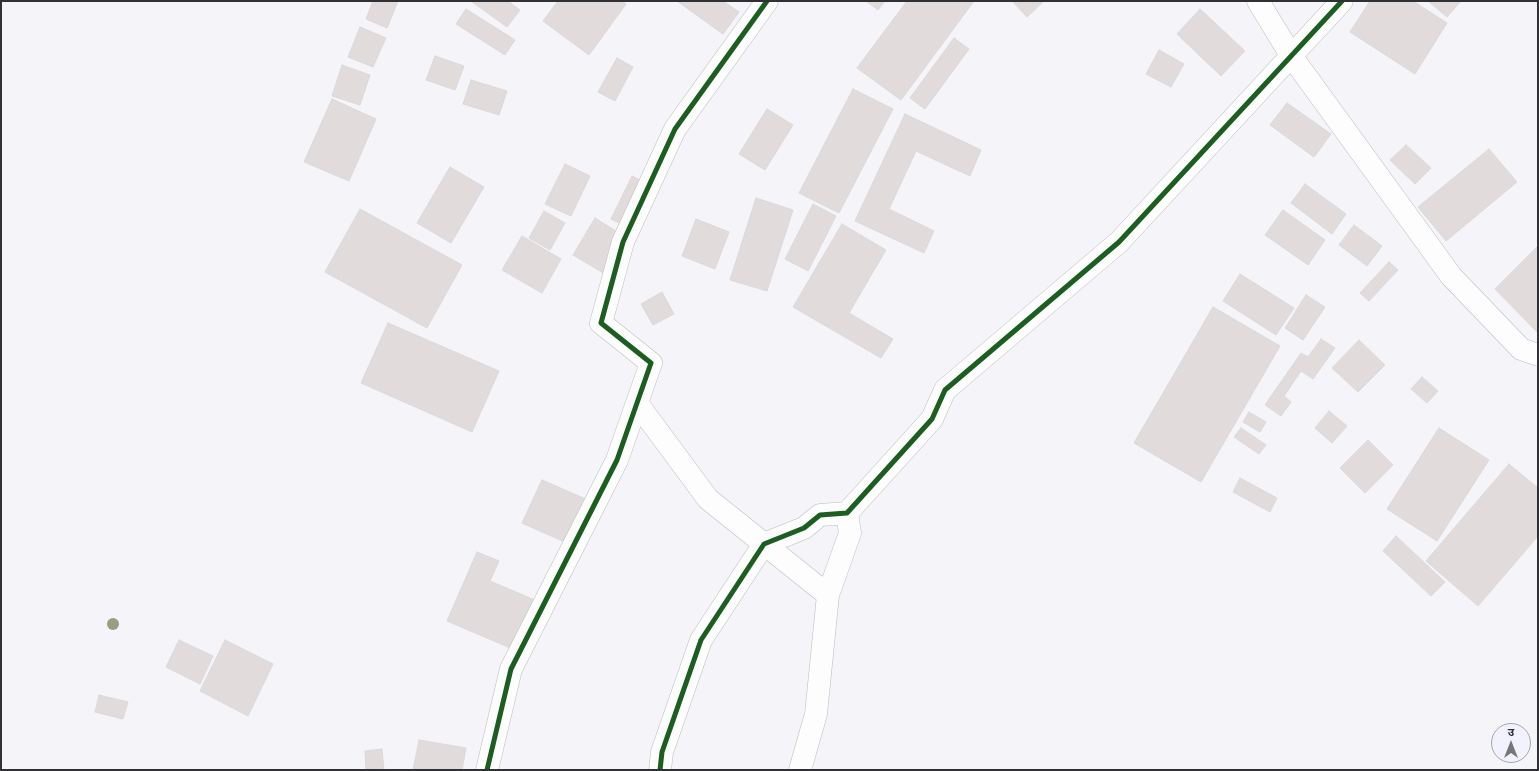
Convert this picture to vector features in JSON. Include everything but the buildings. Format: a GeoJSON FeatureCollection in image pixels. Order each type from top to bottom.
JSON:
{"type":"FeatureCollection","features":[{"type":"Feature","properties":{"kind":"street"},"geometry":{"type":"LineString","coordinates":[[488,770],[511,669],[617,460],[651,363],[601,323],[623,242],[675,129],[767,1]]}},
{"type":"Feature","properties":{"kind":"street"},"geometry":{"type":"LineString","coordinates":[[1258,1],[1292,57],[1451,276],[1521,350],[1538,355]]}},
{"type":"Feature","properties":{"kind":"street"},"geometry":{"type":"LineString","coordinates":[[660,770],[662,752],[701,640],[764,544],[804,528],[820,515],[846,513],[932,419],[945,390],[1119,242],[1292,57],[1342,1]]}},
{"type":"Feature","properties":{"kind":"street"},"geometry":{"type":"LineString","coordinates":[[637,403],[708,499],[828,595]]}},
{"type":"Feature","properties":{"kind":"street"},"geometry":{"type":"LineString","coordinates":[[800,770],[816,714],[828,595],[850,533],[846,513]]}},
{"type":"Feature","properties":{"kind":"cycle path"},"geometry":{"type":"LineString","coordinates":[[487,770],[511,669],[617,460],[651,363],[601,323],[623,242],[675,129],[767,1]]}},
{"type":"Feature","properties":{"kind":"cycle path"},"geometry":{"type":"LineString","coordinates":[[660,770],[662,752],[701,640],[764,544],[804,528],[820,515],[847,513],[932,419],[945,390],[1119,242],[1342,1]]}}]}
